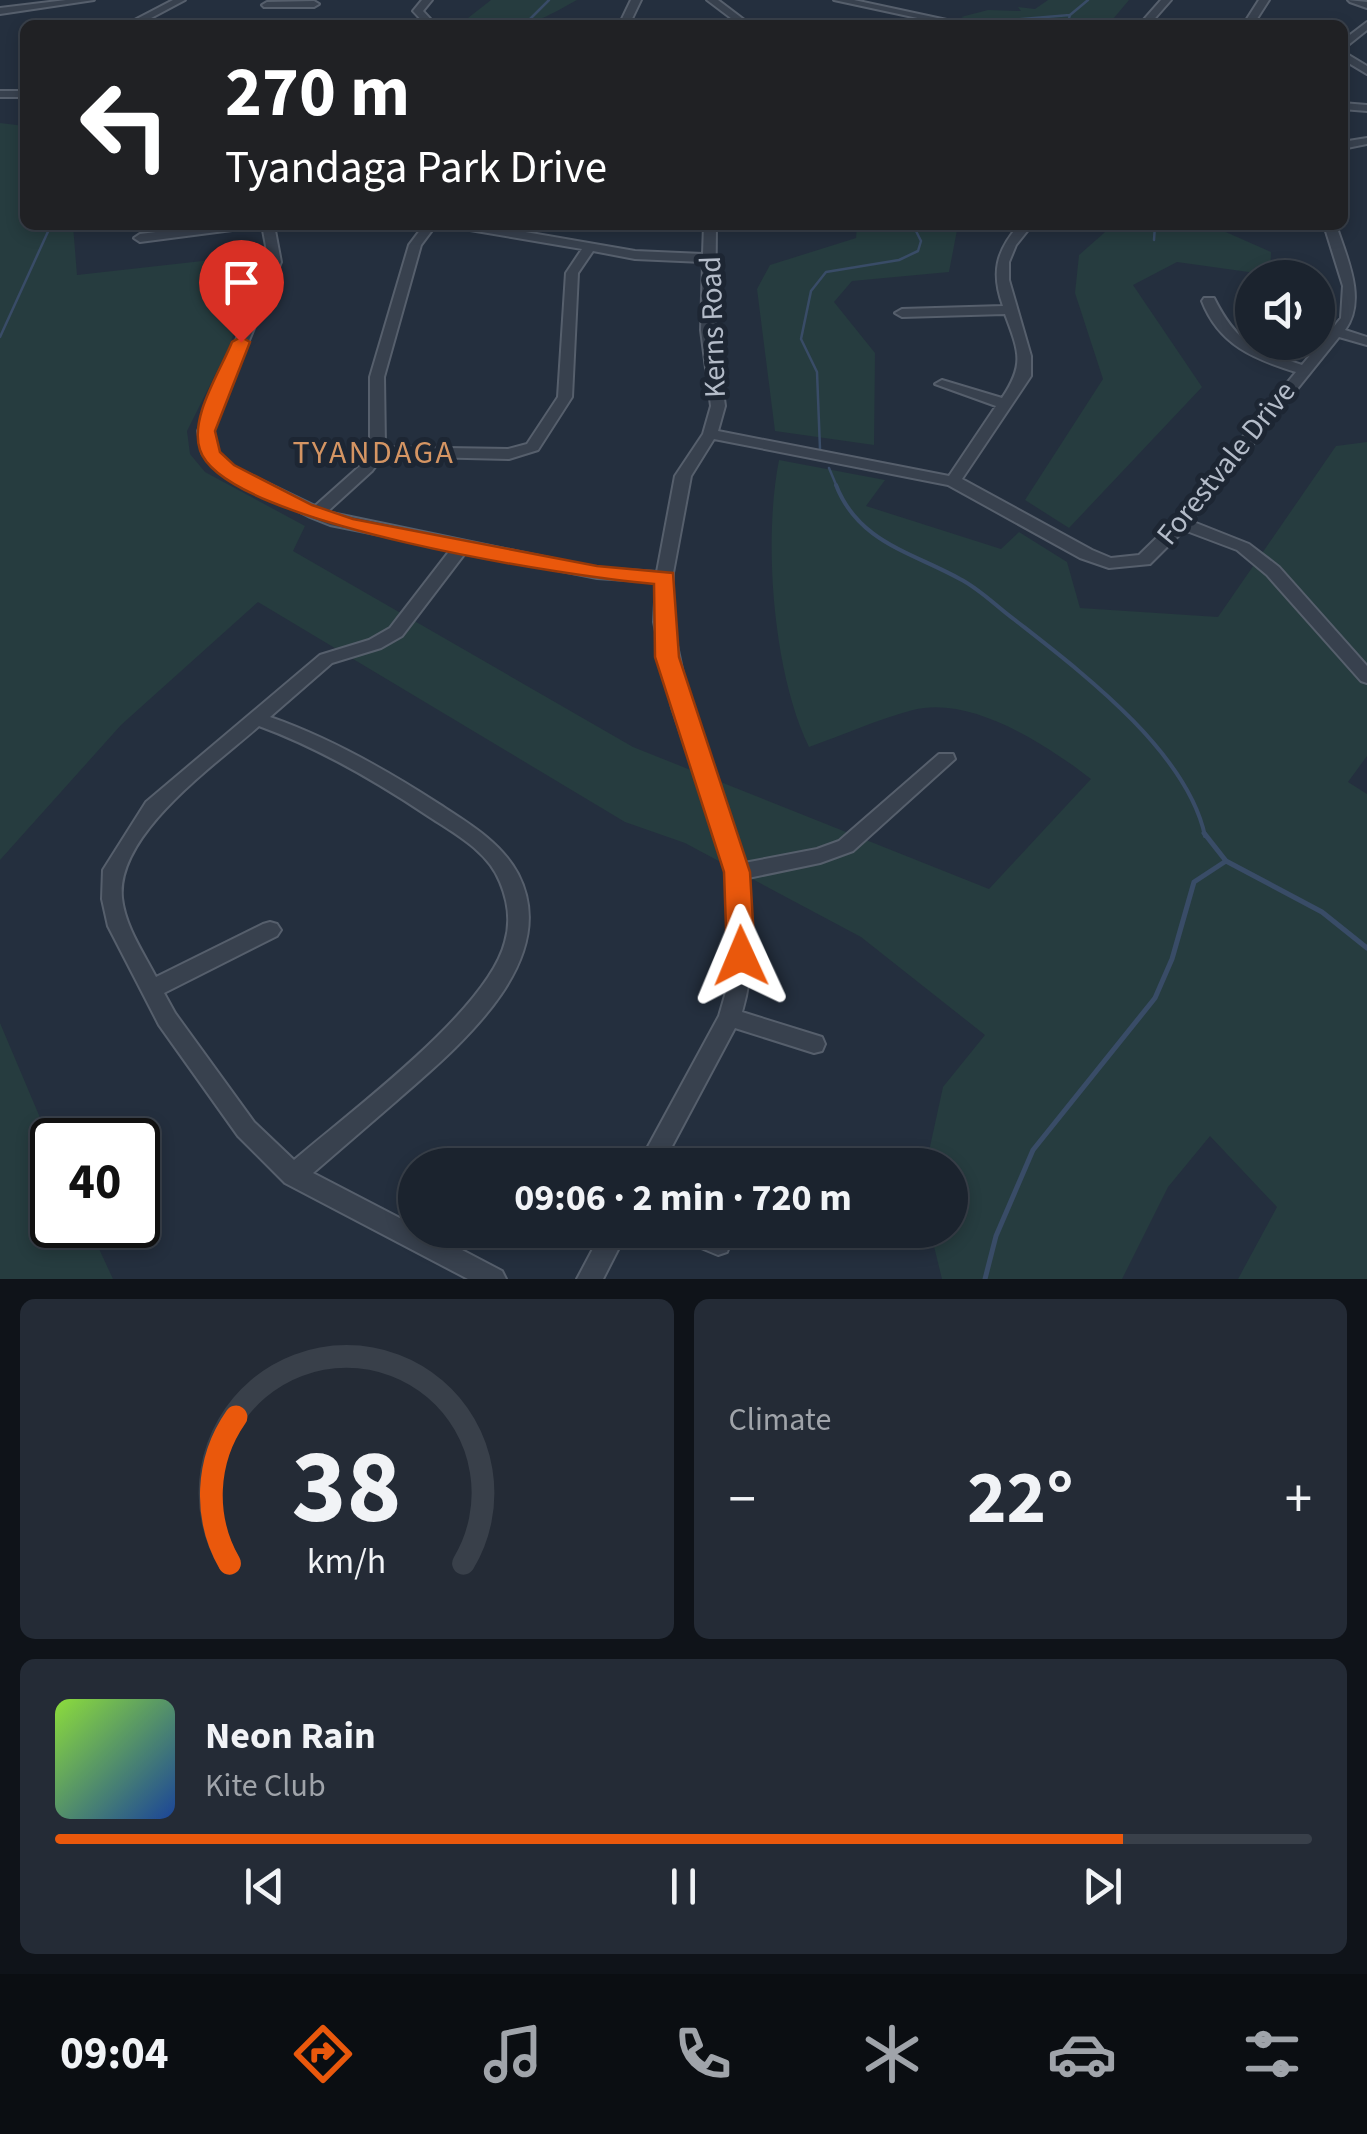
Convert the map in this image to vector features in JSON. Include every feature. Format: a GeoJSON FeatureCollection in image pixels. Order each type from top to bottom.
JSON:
{"type":"FeatureCollection","features":[{"type":"Feature","properties":{"kind":"street"},"geometry":{"type":"LineString","coordinates":[[0,10],[89,0]]}},
{"type":"Feature","properties":{"kind":"street"},"geometry":{"type":"LineString","coordinates":[[140,20],[180,0]]}},
{"type":"Feature","properties":{"kind":"street"},"geometry":{"type":"LineString","coordinates":[[426,20],[418,11],[427,0]]}},
{"type":"Feature","properties":{"kind":"street"},"geometry":{"type":"LineString","coordinates":[[712,0],[739,20]]}},
{"type":"Feature","properties":{"kind":"street"},"geometry":{"type":"LineString","coordinates":[[839,0],[884,14],[928,20]]}},
{"type":"Feature","properties":{"kind":"street"},"geometry":{"type":"LineString","coordinates":[[884,14],[900,0]]}},
{"type":"Feature","properties":{"kind":"street"},"geometry":{"type":"LineString","coordinates":[[1148,20],[1166,0]]}},
{"type":"Feature","properties":{"kind":"street"},"geometry":{"type":"LineString","coordinates":[[1353,0],[1366,4]]}},
{"type":"Feature","properties":{"kind":"street"},"geometry":{"type":"LineString","coordinates":[[263,5],[314,4]]}},
{"type":"Feature","properties":{"kind":"street"},"geometry":{"type":"LineString","coordinates":[[35,6],[37,20]]}},
{"type":"Feature","properties":{"kind":"street"},"geometry":{"type":"LineString","coordinates":[[1348,44],[1367,25]]}},
{"type":"Feature","properties":{"kind":"street"},"geometry":{"type":"LineString","coordinates":[[140,238],[202,230]]}},
{"type":"Feature","properties":{"kind":"street"},"geometry":{"type":"LineString","coordinates":[[269,230],[274,262],[217,400],[206,444],[227,469],[316,514],[597,572],[665,578]]}},
{"type":"Feature","properties":{"kind":"street"},"geometry":{"type":"LineString","coordinates":[[316,514],[368,468],[378,452],[378,377],[415,244],[426,230]]}},
{"type":"Feature","properties":{"kind":"street"},"geometry":{"type":"LineString","coordinates":[[491,230],[635,255],[709,258]]}},
{"type":"Feature","properties":{"kind":"street","name":"Kerns Road"},"geometry":{"type":"LineString","coordinates":[[659,1148],[730,1017],[740,985],[743,926],[737,872],[667,657],[665,578],[683,476],[710,434],[719,390],[708,330],[710,230]]}},
{"type":"Feature","properties":{"kind":"street"},"geometry":{"type":"LineString","coordinates":[[954,481],[1024,376],[1027,358],[1009,310],[1001,269],[1006,248],[1022,230]]}},
{"type":"Feature","properties":{"kind":"street"},"geometry":{"type":"LineString","coordinates":[[1331,230],[1352,303],[1339,332],[1367,341]]}},
{"type":"Feature","properties":{"kind":"street"},"geometry":{"type":"LineString","coordinates":[[378,452],[509,454],[533,448],[565,397],[572,273],[590,248]]}},
{"type":"Feature","properties":{"kind":"street"},"geometry":{"type":"LineString","coordinates":[[1209,301],[1231,340],[1248,352],[1302,370]]}},
{"type":"Feature","properties":{"kind":"street"},"geometry":{"type":"LineString","coordinates":[[902,313],[1009,310]]}},
{"type":"Feature","properties":{"kind":"street","name":"Forestvale Drive"},"geometry":{"type":"LineString","coordinates":[[710,434],[954,481],[1110,563],[1144,560],[1181,522],[1302,370],[1339,332]]}},
{"type":"Feature","properties":{"kind":"street"},"geometry":{"type":"LineString","coordinates":[[942,384],[1006,404]]}},
{"type":"Feature","properties":{"kind":"street"},"geometry":{"type":"LineString","coordinates":[[1181,522],[1244,546],[1273,571],[1367,677]]}},
{"type":"Feature","properties":{"kind":"street"},"geometry":{"type":"LineString","coordinates":[[462,546],[396,632],[375,644],[326,659],[153,807],[113,870],[112,899],[119,926],[167,1019],[246,1128],[294,1175],[493,1279]]}},
{"type":"Feature","properties":{"kind":"street"},"geometry":{"type":"LineString","coordinates":[[254,718],[304,734],[339,752],[482,842],[502,860],[521,915],[506,972],[480,1010],[294,1175]]}},
{"type":"Feature","properties":{"kind":"street"},"geometry":{"type":"LineString","coordinates":[[737,872],[820,856],[846,846],[946,759]]}},
{"type":"Feature","properties":{"kind":"street"},"geometry":{"type":"LineString","coordinates":[[152,990],[270,930]]}},
{"type":"Feature","properties":{"kind":"street"},"geometry":{"type":"LineString","coordinates":[[730,1017],[814,1044]]}},
{"type":"Feature","properties":{"kind":"street"},"geometry":{"type":"LineString","coordinates":[[590,1279],[606,1248]]}},
{"type":"Feature","properties":{"kind":"green space"},"geometry":{"type":"Polygon","coordinates":[[[491,0],[577,0],[537,20],[468,18],[491,0]]]}},
{"type":"Feature","properties":{"kind":"green space"},"geometry":{"type":"Polygon","coordinates":[[[1048,0],[1129,0],[1112,20],[961,17],[988,10],[1035,9],[1048,0]]]}},
{"type":"Feature","properties":{"kind":"green space"},"geometry":{"type":"Polygon","coordinates":[[[0,123],[20,125],[20,230],[73,230],[77,275],[266,254],[227,351],[187,431],[190,454],[205,472],[305,526],[293,551],[633,747],[989,889],[1091,779],[1007,726],[983,716],[935,707],[874,722],[809,747],[787,682],[774,606],[772,529],[779,460],[885,480],[866,506],[1001,549],[1019,532],[1067,562],[1080,608],[1218,617],[1336,446],[1367,442],[1367,756],[1348,782],[1367,794],[1367,1279],[1238,1279],[1277,1207],[1210,1136],[1168,1187],[1122,1279],[942,1279],[934,1248],[968,1248],[968,1148],[930,1148],[943,1087],[985,1035],[861,937],[685,843],[625,822],[258,602],[121,725],[0,860],[0,123]]]}},
{"type":"Feature","properties":{"kind":"green space"},"geometry":{"type":"Polygon","coordinates":[[[857,230],[957,230],[949,272],[852,281],[834,302],[875,353],[874,445],[775,431],[757,289],[770,265],[856,238],[857,230]]]}},
{"type":"Feature","properties":{"kind":"green space"},"geometry":{"type":"Polygon","coordinates":[[[1107,230],[1221,230],[1271,252],[1271,260],[1235,260],[1235,270],[1177,262],[1133,285],[1202,387],[1069,528],[1025,500],[1103,379],[1075,293],[1079,255],[1107,230]]]}},
{"type":"Feature","properties":{"kind":"green space"},"geometry":{"type":"Polygon","coordinates":[[[0,1023],[40,1118],[30,1118],[30,1248],[99,1248],[113,1279],[0,1279],[0,1023]]]}},
{"type":"Feature","properties":{"kind":"waterway"},"geometry":{"type":"LineString","coordinates":[[529,20],[549,0]]}},
{"type":"Feature","properties":{"kind":"waterway"},"geometry":{"type":"LineString","coordinates":[[1070,15],[1088,0]]}},
{"type":"Feature","properties":{"kind":"waterway"},"geometry":{"type":"LineString","coordinates":[[1011,20],[1070,15]]}},
{"type":"Feature","properties":{"kind":"waterway"},"geometry":{"type":"LineString","coordinates":[[1068,20],[1070,15]]}},
{"type":"Feature","properties":{"kind":"waterway"},"geometry":{"type":"LineString","coordinates":[[0,337],[49,230]]}},
{"type":"Feature","properties":{"kind":"waterway"},"geometry":{"type":"LineString","coordinates":[[820,449],[817,372],[801,339],[811,291],[826,272],[899,260],[918,251],[921,241],[916,230]]}},
{"type":"Feature","properties":{"kind":"waterway"},"geometry":{"type":"LineString","coordinates":[[1154,240],[1155,230]]}},
{"type":"Feature","properties":{"kind":"waterway"},"geometry":{"type":"LineString","coordinates":[[829,468],[837,486]]}},
{"type":"Feature","properties":{"kind":"waterway"},"geometry":{"type":"LineString","coordinates":[[837,486],[858,520],[872,533],[974,588],[1070,663],[1128,715],[1177,774],[1194,804],[1205,836]]}},
{"type":"Feature","properties":{"kind":"waterway"},"geometry":{"type":"LineString","coordinates":[[1204,833],[1226,861]]}},
{"type":"Feature","properties":{"kind":"waterway"},"geometry":{"type":"LineString","coordinates":[[985,1279],[996,1236],[1033,1150],[1155,998],[1172,959],[1194,882],[1226,861]]}},
{"type":"Feature","properties":{"kind":"waterway"},"geometry":{"type":"LineString","coordinates":[[1226,861],[1322,912],[1367,948]]}},
{"type":"Feature","properties":{"kind":"district","name":"TYANDAGA"},"geometry":{"type":"Point","coordinates":[374,453]}},
{"type":"Feature","properties":{"kind":"route"},"geometry":{"type":"LineString","coordinates":[[241,342],[205,431],[210,454],[227,469],[330,520],[597,572],[665,578],[663,622],[667,657],[737,872],[743,926],[741,956]]}}]}
